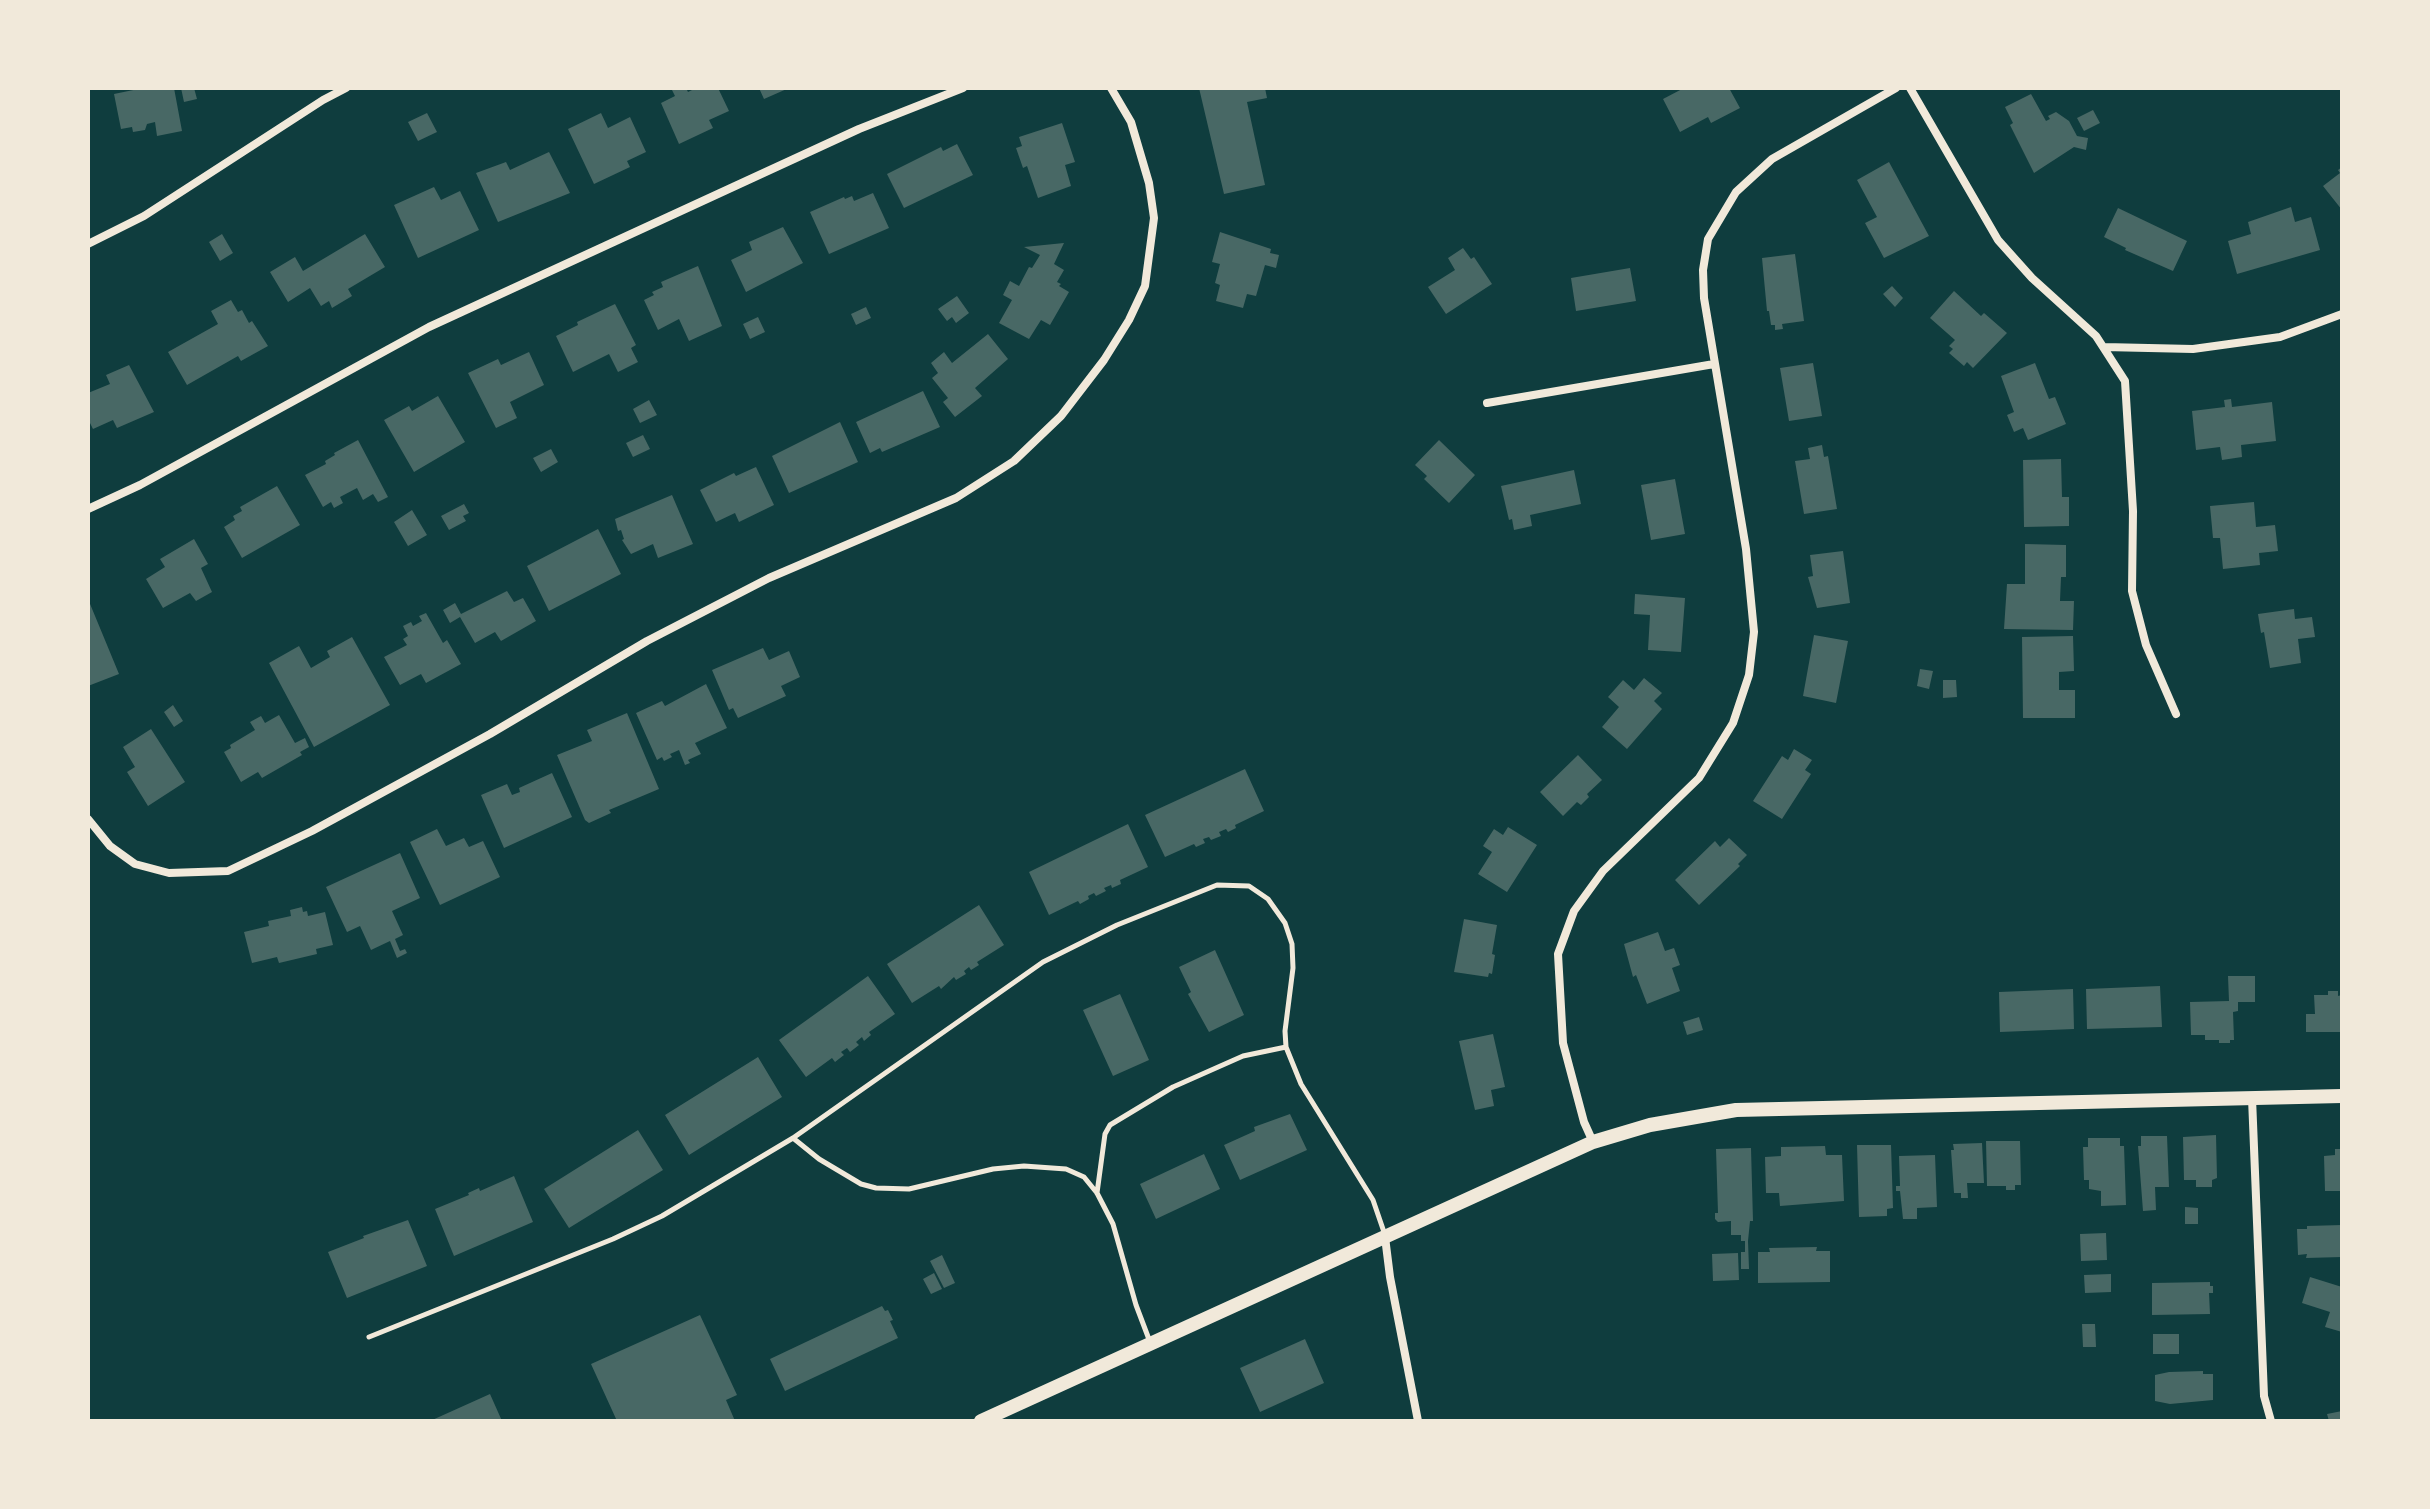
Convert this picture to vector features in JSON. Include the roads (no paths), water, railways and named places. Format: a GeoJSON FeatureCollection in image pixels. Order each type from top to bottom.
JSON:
{"type":"FeatureCollection","features":[{"type":"Feature","properties":{"kind":"street"},"geometry":{"type":"LineString","coordinates":[[88,244],[144,216],[346,88]]}},
{"type":"Feature","properties":{"kind":"street"},"geometry":{"type":"LineString","coordinates":[[88,509],[140,485],[429,327],[859,129],[963,88]]}},
{"type":"Feature","properties":{"kind":"street"},"geometry":{"type":"LineString","coordinates":[[88,819],[110,846],[135,864],[169,873],[228,871],[312,831],[490,734],[647,641],[769,578],[956,498],[1014,461],[1061,416],[1104,360],[1129,320],[1145,286],[1154,218],[1149,183],[1131,122],[1111,88]]}},
{"type":"Feature","properties":{"kind":"street"},"geometry":{"type":"LineString","coordinates":[[1593,1142],[1584,1122],[1563,1043],[1558,954],[1574,911],[1603,871],[1699,778],[1733,723],[1749,675],[1754,632],[1746,549],[1704,298],[1703,270],[1708,239],[1736,192],[1772,159],[1896,88]]}},
{"type":"Feature","properties":{"kind":"street"},"geometry":{"type":"LineString","coordinates":[[1910,88],[1998,240],[2032,278],[2096,336],[2125,381],[2133,511],[2132,591],[2146,645],[2176,714]]}},
{"type":"Feature","properties":{"kind":"street"},"geometry":{"type":"LineString","coordinates":[[2104,347],[2193,349],[2280,337],[2342,314]]}},
{"type":"Feature","properties":{"kind":"street"},"geometry":{"type":"LineString","coordinates":[[1487,403],[1714,364]]}},
{"type":"Feature","properties":{"kind":"street"},"geometry":{"type":"LineString","coordinates":[[981,1421],[1593,1142],[1650,1125],[1736,1110],[2342,1096]]}},
{"type":"Feature","properties":{"kind":"street"},"geometry":{"type":"LineString","coordinates":[[2252,1098],[2264,1396],[2271,1421]]}},
{"type":"Feature","properties":{"kind":"street"},"geometry":{"type":"LineString","coordinates":[[1385,1235],[1390,1277],[1418,1421]]}},
{"type":"Feature","properties":{"kind":"lane"},"geometry":{"type":"LineString","coordinates":[[369,1337],[613,1239],[662,1216],[793,1138],[1043,962],[1117,925],[1217,885],[1249,886],[1268,899],[1285,923],[1292,944],[1293,968],[1285,1031],[1286,1047],[1301,1084],[1373,1200],[1385,1235]]}},
{"type":"Feature","properties":{"kind":"lane"},"geometry":{"type":"LineString","coordinates":[[1097,1193],[1105,1134],[1110,1125],[1173,1087],[1243,1056],[1286,1047]]}},
{"type":"Feature","properties":{"kind":"lane"},"geometry":{"type":"LineString","coordinates":[[793,1138],[819,1159],[861,1184],[876,1188],[909,1189],[993,1169],[1024,1166],[1066,1169],[1084,1177],[1097,1193],[1113,1224],[1136,1305],[1151,1343]]}}]}
